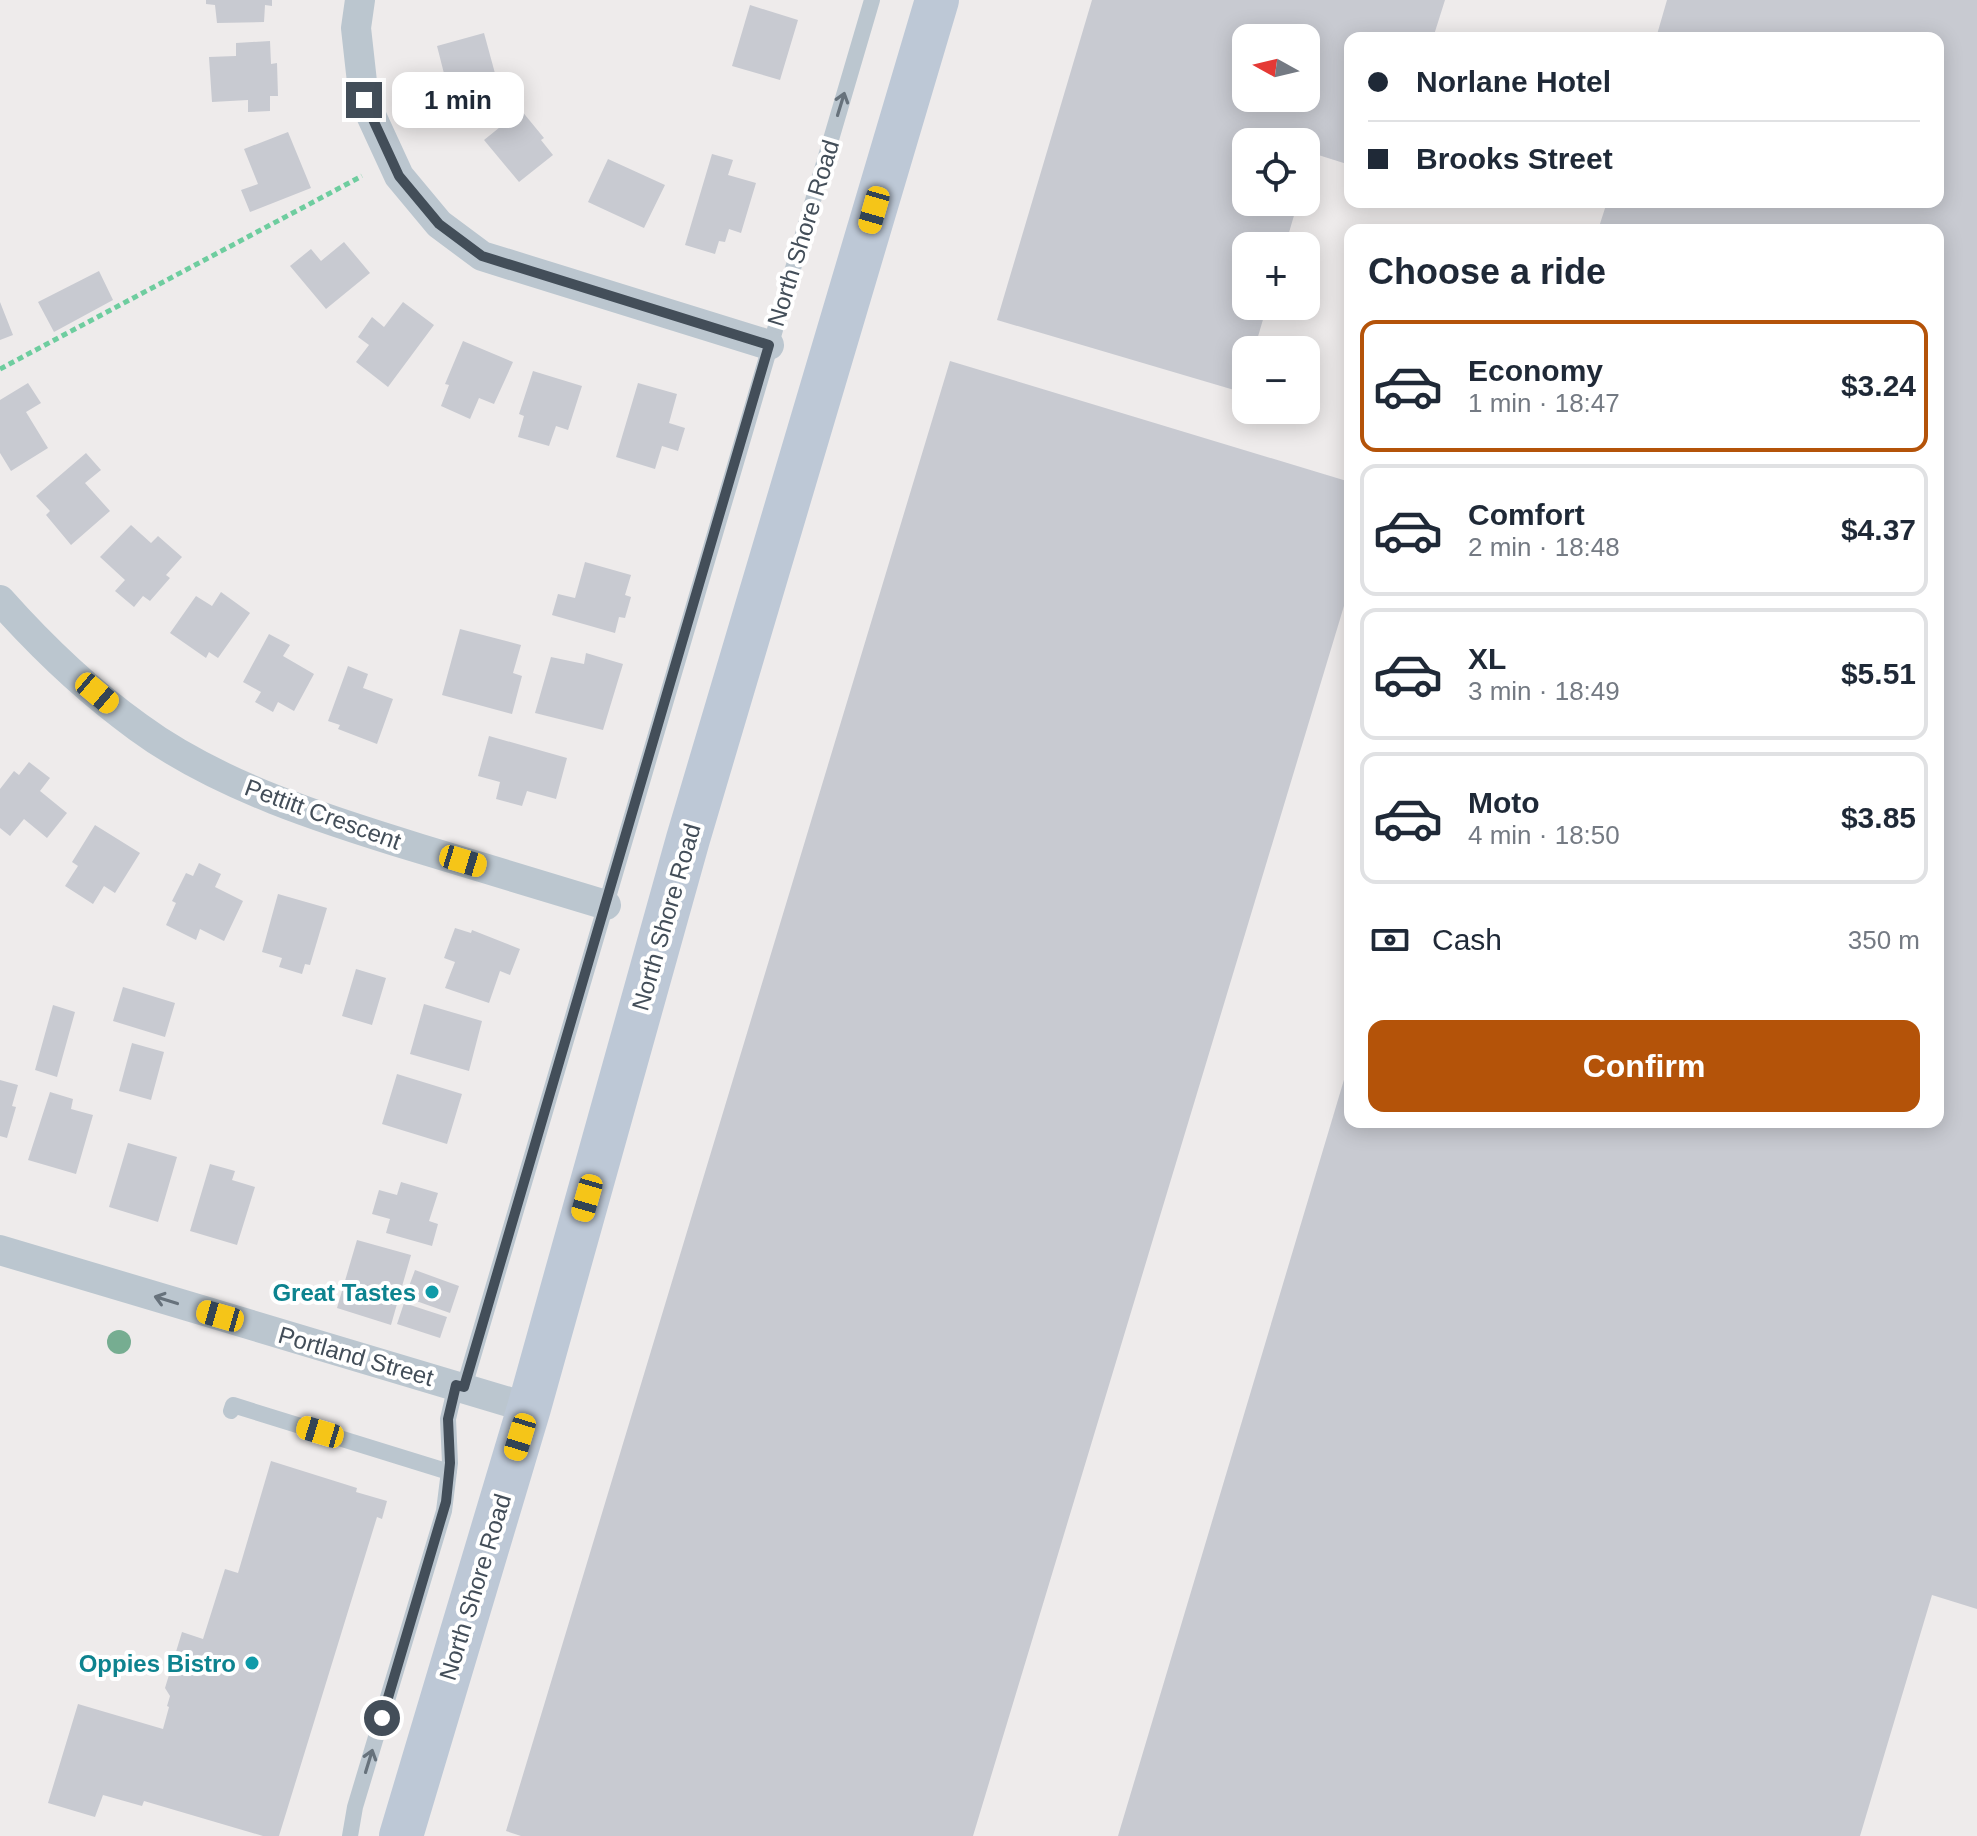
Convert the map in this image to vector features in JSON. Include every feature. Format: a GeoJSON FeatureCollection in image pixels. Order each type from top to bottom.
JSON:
{"type":"FeatureCollection","features":[{"type":"Feature","properties":{"kind":"main road","name":"North Shore Road"},"geometry":{"type":"LineString","coordinates":[[400,1831],[529,1408],[688,839],[937,0]]}},
{"type":"Feature","properties":{"kind":"street"},"geometry":{"type":"LineString","coordinates":[[360,0],[356,28],[364,100],[399,176],[439,224],[482,256],[769,345]]}},
{"type":"Feature","properties":{"kind":"street","name":"Pettitt Crescent"},"geometry":{"type":"LineString","coordinates":[[0,600],[75,675],[139,728],[201,765],[274,800],[353,828],[606,905]]}},
{"type":"Feature","properties":{"kind":"street","name":"Portland Street"},"geometry":{"type":"LineString","coordinates":[[0,1250],[529,1408]]}},
{"type":"Feature","properties":{"kind":"lane","name":"North Shore Road"},"geometry":{"type":"LineString","coordinates":[[350,1836],[355,1807],[444,1511],[449,1472],[448,1419],[606,905],[872,0]]}},
{"type":"Feature","properties":{"kind":"lane"},"geometry":{"type":"LineString","coordinates":[[231,1411],[233,1405],[449,1472]]}},
{"type":"Feature","properties":{"kind":"path"},"geometry":{"type":"LineString","coordinates":[[0,369],[363,176]]}},
{"type":"Feature","properties":{"kind":"building"},"geometry":{"type":"Polygon","coordinates":[[[206,0],[272,0],[272,6],[265,5],[264,22],[217,23],[215,5],[206,4],[206,0]]]}},
{"type":"Feature","properties":{"kind":"building"},"geometry":{"type":"Polygon","coordinates":[[[1092,0],[1445,0],[1435,32],[1344,32],[1344,163],[1320,156],[1320,128],[1232,128],[1232,216],[1294,216],[1289,232],[1232,232],[1232,320],[1263,320],[1258,336],[1232,336],[1232,389],[997,320],[1092,0]]]}},
{"type":"Feature","properties":{"kind":"building"},"geometry":{"type":"Polygon","coordinates":[[[1667,0],[1977,0],[1977,1609],[1932,1595],[1860,1836],[1118,1836],[1344,1080],[1344,1128],[1944,1128],[1944,224],[1600,224],[1605,208],[1944,208],[1944,32],[1658,32],[1667,0]]]}},
{"type":"Feature","properties":{"kind":"building"},"geometry":{"type":"Polygon","coordinates":[[[750,5],[798,20],[780,80],[732,66],[750,5]]]}},
{"type":"Feature","properties":{"kind":"building"},"geometry":{"type":"Polygon","coordinates":[[[484,33],[499,88],[451,101],[437,46],[484,33]]]}},
{"type":"Feature","properties":{"kind":"building"},"geometry":{"type":"Polygon","coordinates":[[[270,41],[271,64],[277,63],[278,96],[270,96],[270,111],[248,112],[248,100],[212,102],[209,57],[236,56],[236,43],[270,41]]]}},
{"type":"Feature","properties":{"kind":"building"},"geometry":{"type":"Polygon","coordinates":[[[521,110],[544,138],[541,140],[553,155],[519,182],[484,140],[521,110]]]}},
{"type":"Feature","properties":{"kind":"building"},"geometry":{"type":"Polygon","coordinates":[[[288,132],[311,188],[250,212],[241,190],[258,184],[244,149],[288,132]]]}},
{"type":"Feature","properties":{"kind":"building"},"geometry":{"type":"Polygon","coordinates":[[[712,154],[733,160],[728,175],[756,183],[741,233],[729,229],[725,242],[719,241],[715,254],[685,245],[712,154]]]}},
{"type":"Feature","properties":{"kind":"building"},"geometry":{"type":"Polygon","coordinates":[[[608,159],[665,185],[644,228],[588,202],[608,159]]]}},
{"type":"Feature","properties":{"kind":"building"},"geometry":{"type":"Polygon","coordinates":[[[344,242],[370,273],[326,309],[290,266],[311,249],[321,261],[344,242]]]}},
{"type":"Feature","properties":{"kind":"building"},"geometry":{"type":"Polygon","coordinates":[[[99,271],[113,300],[54,332],[38,302],[99,271]]]}},
{"type":"Feature","properties":{"kind":"building"},"geometry":{"type":"Polygon","coordinates":[[[0,302],[13,335],[0,340],[0,302]]]}},
{"type":"Feature","properties":{"kind":"building"},"geometry":{"type":"Polygon","coordinates":[[[403,302],[434,325],[388,387],[356,362],[369,345],[358,337],[372,317],[384,327],[403,302]]]}},
{"type":"Feature","properties":{"kind":"building"},"geometry":{"type":"Polygon","coordinates":[[[463,341],[513,362],[494,404],[479,398],[470,419],[441,406],[449,385],[445,384],[463,341]]]}},
{"type":"Feature","properties":{"kind":"building"},"geometry":{"type":"Polygon","coordinates":[[[950,361],[1344,480],[1344,606],[973,1836],[521,1836],[506,1831],[950,361]]]}},
{"type":"Feature","properties":{"kind":"building"},"geometry":{"type":"Polygon","coordinates":[[[533,371],[582,386],[568,430],[556,426],[549,446],[518,437],[524,416],[519,414],[533,371]]]}},
{"type":"Feature","properties":{"kind":"building"},"geometry":{"type":"Polygon","coordinates":[[[28,383],[41,403],[26,412],[48,448],[11,471],[0,453],[0,400],[28,383]]]}},
{"type":"Feature","properties":{"kind":"building"},"geometry":{"type":"Polygon","coordinates":[[[638,383],[677,394],[669,423],[685,428],[678,451],[662,446],[655,469],[616,457],[638,383]]]}},
{"type":"Feature","properties":{"kind":"building"},"geometry":{"type":"Polygon","coordinates":[[[86,453],[101,470],[85,483],[110,511],[71,545],[46,515],[50,511],[36,496],[86,453]]]}},
{"type":"Feature","properties":{"kind":"building"},"geometry":{"type":"Polygon","coordinates":[[[131,525],[151,543],[158,536],[182,557],[166,575],[170,578],[150,601],[143,596],[134,607],[115,591],[125,580],[100,557],[131,525]]]}},
{"type":"Feature","properties":{"kind":"building"},"geometry":{"type":"Polygon","coordinates":[[[585,562],[631,575],[625,595],[631,597],[625,618],[619,617],[615,633],[552,615],[558,594],[575,598],[585,562]]]}},
{"type":"Feature","properties":{"kind":"building"},"geometry":{"type":"Polygon","coordinates":[[[221,592],[250,613],[218,658],[209,652],[206,658],[170,633],[196,596],[212,606],[221,592]]]}},
{"type":"Feature","properties":{"kind":"building"},"geometry":{"type":"Polygon","coordinates":[[[460,629],[521,645],[513,673],[522,676],[512,714],[442,695],[460,629]]]}},
{"type":"Feature","properties":{"kind":"building"},"geometry":{"type":"Polygon","coordinates":[[[269,634],[290,645],[283,656],[314,674],[294,711],[278,702],[273,712],[255,702],[261,692],[243,682],[269,634]]]}},
{"type":"Feature","properties":{"kind":"building"},"geometry":{"type":"Polygon","coordinates":[[[586,653],[623,664],[603,730],[535,713],[551,657],[584,664],[586,653]]]}},
{"type":"Feature","properties":{"kind":"building"},"geometry":{"type":"Polygon","coordinates":[[[348,666],[368,674],[363,688],[393,699],[377,744],[338,729],[340,725],[328,721],[348,666]]]}},
{"type":"Feature","properties":{"kind":"building"},"geometry":{"type":"Polygon","coordinates":[[[489,736],[567,758],[556,799],[527,791],[522,806],[496,799],[500,782],[478,776],[489,736]]]}},
{"type":"Feature","properties":{"kind":"building"},"geometry":{"type":"Polygon","coordinates":[[[29,762],[50,778],[40,791],[67,813],[47,838],[24,819],[10,836],[0,828],[0,789],[14,771],[19,775],[29,762]]]}},
{"type":"Feature","properties":{"kind":"building"},"geometry":{"type":"Polygon","coordinates":[[[95,825],[140,853],[115,893],[104,886],[93,904],[65,886],[78,866],[72,862],[95,825]]]}},
{"type":"Feature","properties":{"kind":"building"},"geometry":{"type":"Polygon","coordinates":[[[199,863],[221,874],[215,887],[243,901],[224,941],[200,929],[196,940],[166,925],[176,903],[172,901],[186,873],[193,876],[199,863]]]}},
{"type":"Feature","properties":{"kind":"building"},"geometry":{"type":"Polygon","coordinates":[[[278,894],[327,908],[310,965],[305,964],[302,974],[279,967],[282,958],[262,952],[278,894]]]}},
{"type":"Feature","properties":{"kind":"building"},"geometry":{"type":"Polygon","coordinates":[[[455,928],[471,933],[472,930],[520,949],[510,975],[500,971],[489,1003],[445,988],[455,962],[444,958],[455,928]]]}},
{"type":"Feature","properties":{"kind":"building"},"geometry":{"type":"Polygon","coordinates":[[[356,969],[386,978],[372,1025],[342,1016],[356,969]]]}},
{"type":"Feature","properties":{"kind":"building"},"geometry":{"type":"Polygon","coordinates":[[[123,987],[175,1003],[165,1037],[113,1021],[123,987]]]}},
{"type":"Feature","properties":{"kind":"building"},"geometry":{"type":"Polygon","coordinates":[[[424,1004],[482,1021],[469,1071],[410,1054],[424,1004]]]}},
{"type":"Feature","properties":{"kind":"building"},"geometry":{"type":"Polygon","coordinates":[[[53,1005],[75,1012],[57,1077],[35,1070],[53,1005]]]}},
{"type":"Feature","properties":{"kind":"building"},"geometry":{"type":"Polygon","coordinates":[[[132,1043],[164,1052],[151,1100],[119,1091],[132,1043]]]}},
{"type":"Feature","properties":{"kind":"building"},"geometry":{"type":"Polygon","coordinates":[[[397,1074],[462,1094],[447,1144],[382,1124],[397,1074]]]}},
{"type":"Feature","properties":{"kind":"building"},"geometry":{"type":"Polygon","coordinates":[[[0,1080],[18,1085],[12,1106],[16,1107],[7,1138],[0,1136],[0,1080]]]}},
{"type":"Feature","properties":{"kind":"building"},"geometry":{"type":"Polygon","coordinates":[[[50,1092],[73,1099],[71,1109],[93,1115],[76,1174],[28,1160],[50,1092]]]}},
{"type":"Feature","properties":{"kind":"building"},"geometry":{"type":"Polygon","coordinates":[[[128,1143],[177,1157],[158,1222],[109,1207],[128,1143]]]}},
{"type":"Feature","properties":{"kind":"building"},"geometry":{"type":"Polygon","coordinates":[[[210,1164],[235,1171],[232,1180],[255,1187],[237,1245],[190,1231],[210,1164]]]}},
{"type":"Feature","properties":{"kind":"building"},"geometry":{"type":"Polygon","coordinates":[[[401,1182],[438,1193],[429,1221],[438,1224],[432,1246],[386,1233],[390,1219],[372,1214],[379,1190],[397,1195],[401,1182]]]}},
{"type":"Feature","properties":{"kind":"building"},"geometry":{"type":"Polygon","coordinates":[[[357,1240],[411,1255],[391,1325],[337,1308],[357,1240]]]}},
{"type":"Feature","properties":{"kind":"building","name":"Great Tastes"},"geometry":{"type":"Polygon","coordinates":[[[415,1270],[459,1286],[450,1313],[405,1297],[415,1270]]]}},
{"type":"Feature","properties":{"kind":"building"},"geometry":{"type":"Polygon","coordinates":[[[404,1303],[447,1317],[440,1338],[397,1324],[404,1303]]]}},
{"type":"Feature","properties":{"kind":"building","name":"Oppies Bistro"},"geometry":{"type":"Polygon","coordinates":[[[271,1461],[357,1488],[356,1492],[387,1501],[382,1519],[377,1517],[279,1836],[263,1836],[144,1801],[142,1806],[103,1795],[95,1817],[48,1803],[78,1704],[163,1729],[170,1696],[165,1688],[182,1632],[203,1639],[225,1569],[238,1573],[271,1461]]]}},
{"type":"Feature","properties":{"kind":"place","name":"Great Tastes"},"geometry":{"type":"Point","coordinates":[432,1292]}},
{"type":"Feature","properties":{"kind":"place","name":"Oppies Bistro"},"geometry":{"type":"Point","coordinates":[252,1663]}},
{"type":"Feature","properties":{"kind":"route"},"geometry":{"type":"LineString","coordinates":[[364,100],[399,176],[439,224],[482,256],[769,345],[464,1387],[456,1385],[448,1419],[450,1463],[446,1502],[382,1718]]}}]}
